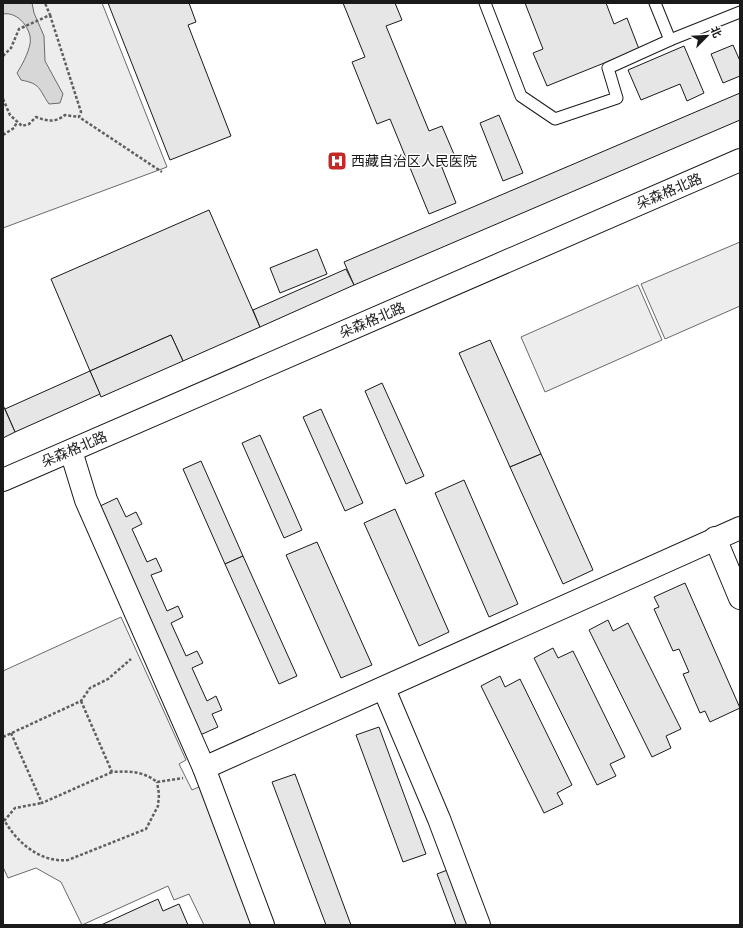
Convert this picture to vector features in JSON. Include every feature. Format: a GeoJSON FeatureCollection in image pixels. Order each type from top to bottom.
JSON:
{"type":"FeatureCollection","features":[{"type":"Feature","properties":{"kind":"street","name":"朵森格北路"},"geometry":{"type":"LineString","coordinates":[[3,480],[740,160]]}},
{"type":"Feature","properties":{"kind":"street"},"geometry":{"type":"LineString","coordinates":[[71,450],[86,500],[204,768],[263,925]]}},
{"type":"Feature","properties":{"kind":"street"},"geometry":{"type":"LineString","coordinates":[[204,768],[384,689],[740,528]]}},
{"type":"Feature","properties":{"kind":"street"},"geometry":{"type":"LineString","coordinates":[[715,538],[740,598]]}},
{"type":"Feature","properties":{"kind":"street"},"geometry":{"type":"LineString","coordinates":[[384,689],[439,819],[479,925]]}},
{"type":"Feature","properties":{"kind":"lane"},"geometry":{"type":"LineString","coordinates":[[485,3],[521,96],[555,119],[617,98],[608,68],[670,40],[740,12]]}},
{"type":"Feature","properties":{"kind":"lane"},"geometry":{"type":"LineString","coordinates":[[655,3],[670,40]]}},
{"type":"Feature","properties":{"kind":"path"},"geometry":{"type":"LineString","coordinates":[[46,3],[81,112],[79,116]]}},
{"type":"Feature","properties":{"kind":"path"},"geometry":{"type":"LineString","coordinates":[[3,56],[11,48],[19,29],[50,14]]}},
{"type":"Feature","properties":{"kind":"path"},"geometry":{"type":"LineString","coordinates":[[3,100],[10,115],[22,126],[29,124],[36,116],[51,122],[59,120],[65,115],[79,116],[162,172]]}},
{"type":"Feature","properties":{"kind":"path"},"geometry":{"type":"LineString","coordinates":[[3,135],[14,128],[16,122]]}},
{"type":"Feature","properties":{"kind":"path"},"geometry":{"type":"LineString","coordinates":[[3,737],[81,701],[90,688],[108,679],[136,656],[150,648]]}},
{"type":"Feature","properties":{"kind":"path"},"geometry":{"type":"LineString","coordinates":[[81,701],[112,772]]}},
{"type":"Feature","properties":{"kind":"path"},"geometry":{"type":"LineString","coordinates":[[11,733],[42,803]]}},
{"type":"Feature","properties":{"kind":"path"},"geometry":{"type":"LineString","coordinates":[[157,782],[189,776],[204,768]]}},
{"type":"Feature","properties":{"kind":"path"},"geometry":{"type":"LineString","coordinates":[[128,771],[147,775],[157,782],[159,794],[158,806],[146,829],[68,860],[56,861],[34,852],[21,843],[4,819],[15,808],[42,803],[112,772],[128,771]]}},
{"type":"Feature","properties":{"kind":"shaded area"},"geometry":{"type":"Polygon","coordinates":[[[3,3],[102,3],[167,167],[3,228],[3,3]]]}},
{"type":"Feature","properties":{"kind":"shaded area"},"geometry":{"type":"Polygon","coordinates":[[[3,3],[32,3],[34,13],[44,36],[45,61],[63,94],[60,103],[49,104],[36,85],[21,80],[17,73],[28,52],[30,44],[29,33],[19,18],[14,15],[3,14],[3,3]]]}},
{"type":"Feature","properties":{"kind":"shaded area"},"geometry":{"type":"Polygon","coordinates":[[[740,242],[740,306],[665,339],[641,284],[740,242]]]}},
{"type":"Feature","properties":{"kind":"shaded area"},"geometry":{"type":"Polygon","coordinates":[[[638,285],[662,340],[545,392],[521,337],[638,285]]]}},
{"type":"Feature","properties":{"kind":"shaded area"},"geometry":{"type":"Polygon","coordinates":[[[121,617],[186,760],[179,764],[192,790],[201,786],[254,925],[204,925],[189,894],[174,900],[168,886],[82,925],[61,882],[36,868],[8,878],[3,867],[3,671],[121,617]]]}},
{"type":"Feature","properties":{"kind":"building"},"geometry":{"type":"Polygon","coordinates":[[[108,3],[189,3],[196,22],[188,25],[231,136],[170,160],[108,3]]]}},
{"type":"Feature","properties":{"kind":"building"},"geometry":{"type":"Polygon","coordinates":[[[343,3],[395,3],[402,20],[386,26],[429,131],[442,126],[456,159],[441,165],[456,203],[429,214],[390,119],[377,124],[352,62],[365,57],[343,3]]]}},
{"type":"Feature","properties":{"kind":"building"},"geometry":{"type":"Polygon","coordinates":[[[525,3],[606,3],[614,24],[627,18],[639,49],[547,86],[533,53],[543,49],[525,3]]]}},
{"type":"Feature","properties":{"kind":"building"},"geometry":{"type":"Polygon","coordinates":[[[733,45],[740,61],[740,76],[723,83],[711,54],[733,45]]]}},
{"type":"Feature","properties":{"kind":"building"},"geometry":{"type":"Polygon","coordinates":[[[684,46],[704,93],[687,101],[680,84],[641,100],[628,70],[684,46]]]}},
{"type":"Feature","properties":{"kind":"building"},"geometry":{"type":"Polygon","coordinates":[[[740,93],[740,120],[354,285],[344,262],[740,93]]]}},
{"type":"Feature","properties":{"kind":"building"},"geometry":{"type":"Polygon","coordinates":[[[499,115],[523,173],[503,181],[480,123],[499,115]]]}},
{"type":"Feature","properties":{"kind":"building"},"geometry":{"type":"Polygon","coordinates":[[[209,210],[260,327],[183,361],[171,335],[90,371],[51,279],[209,210]]]}},
{"type":"Feature","properties":{"kind":"building"},"geometry":{"type":"Polygon","coordinates":[[[317,249],[327,274],[280,293],[270,268],[317,249]]]}},
{"type":"Feature","properties":{"kind":"building"},"geometry":{"type":"Polygon","coordinates":[[[346,269],[354,285],[260,327],[253,310],[346,269]]]}},
{"type":"Feature","properties":{"kind":"building"},"geometry":{"type":"Polygon","coordinates":[[[171,335],[183,361],[101,397],[90,371],[171,335]]]}},
{"type":"Feature","properties":{"kind":"building"},"geometry":{"type":"Polygon","coordinates":[[[490,340],[541,454],[510,467],[459,353],[490,340]]]}},
{"type":"Feature","properties":{"kind":"building"},"geometry":{"type":"Polygon","coordinates":[[[90,371],[100,394],[15,432],[5,409],[90,371]]]}},
{"type":"Feature","properties":{"kind":"building"},"geometry":{"type":"Polygon","coordinates":[[[382,383],[424,476],[406,484],[365,391],[382,383]]]}},
{"type":"Feature","properties":{"kind":"building"},"geometry":{"type":"Polygon","coordinates":[[[3,405],[15,432],[3,438],[3,405]]]}},
{"type":"Feature","properties":{"kind":"building"},"geometry":{"type":"Polygon","coordinates":[[[321,409],[363,503],[345,511],[303,417],[321,409]]]}},
{"type":"Feature","properties":{"kind":"building"},"geometry":{"type":"Polygon","coordinates":[[[260,435],[302,530],[284,538],[242,443],[260,435]]]}},
{"type":"Feature","properties":{"kind":"building"},"geometry":{"type":"Polygon","coordinates":[[[541,454],[593,570],[563,584],[510,467],[541,454]]]}},
{"type":"Feature","properties":{"kind":"building"},"geometry":{"type":"Polygon","coordinates":[[[201,461],[243,556],[225,564],[183,469],[201,461]]]}},
{"type":"Feature","properties":{"kind":"building"},"geometry":{"type":"Polygon","coordinates":[[[464,480],[518,604],[489,617],[435,493],[464,480]]]}},
{"type":"Feature","properties":{"kind":"building"},"geometry":{"type":"Polygon","coordinates":[[[117,498],[126,517],[136,512],[142,524],[132,529],[147,562],[156,558],[162,571],[151,575],[167,611],[178,606],[183,617],[171,623],[186,656],[197,651],[203,663],[192,668],[207,701],[216,696],[222,710],[212,714],[218,727],[198,736],[96,508],[117,498]]]}},
{"type":"Feature","properties":{"kind":"building"},"geometry":{"type":"Polygon","coordinates":[[[395,509],[449,632],[419,646],[364,523],[395,509]]]}},
{"type":"Feature","properties":{"kind":"building"},"geometry":{"type":"Polygon","coordinates":[[[317,542],[372,665],[341,678],[286,555],[317,542]]]}},
{"type":"Feature","properties":{"kind":"building"},"geometry":{"type":"Polygon","coordinates":[[[243,556],[297,676],[279,684],[225,564],[243,556]]]}},
{"type":"Feature","properties":{"kind":"building"},"geometry":{"type":"Polygon","coordinates":[[[685,583],[740,708],[710,722],[705,711],[700,713],[683,674],[689,672],[679,649],[673,651],[654,609],[659,607],[654,597],[685,583]]]}},
{"type":"Feature","properties":{"kind":"building"},"geometry":{"type":"Polygon","coordinates":[[[608,620],[613,631],[628,623],[681,729],[666,736],[671,748],[652,757],[589,630],[608,620]]]}},
{"type":"Feature","properties":{"kind":"building"},"geometry":{"type":"Polygon","coordinates":[[[553,648],[558,658],[573,651],[625,757],[610,764],[616,776],[597,785],[534,658],[553,648]]]}},
{"type":"Feature","properties":{"kind":"building"},"geometry":{"type":"Polygon","coordinates":[[[500,676],[505,687],[520,679],[572,785],[557,793],[563,804],[544,813],[481,686],[500,676]]]}},
{"type":"Feature","properties":{"kind":"building"},"geometry":{"type":"Polygon","coordinates":[[[379,727],[426,854],[403,862],[356,735],[379,727]]]}},
{"type":"Feature","properties":{"kind":"building"},"geometry":{"type":"Polygon","coordinates":[[[295,774],[351,925],[326,925],[272,782],[295,774]]]}},
{"type":"Feature","properties":{"kind":"building"},"geometry":{"type":"Polygon","coordinates":[[[450,869],[470,925],[456,925],[437,874],[450,869]]]}},
{"type":"Feature","properties":{"kind":"building"},"geometry":{"type":"Polygon","coordinates":[[[158,899],[163,911],[179,904],[188,925],[101,925],[158,899]]]}},
{"type":"Feature","properties":{"kind":"place","name":"西藏自治区人民医院"},"geometry":{"type":"Point","coordinates":[337,161]}}]}
